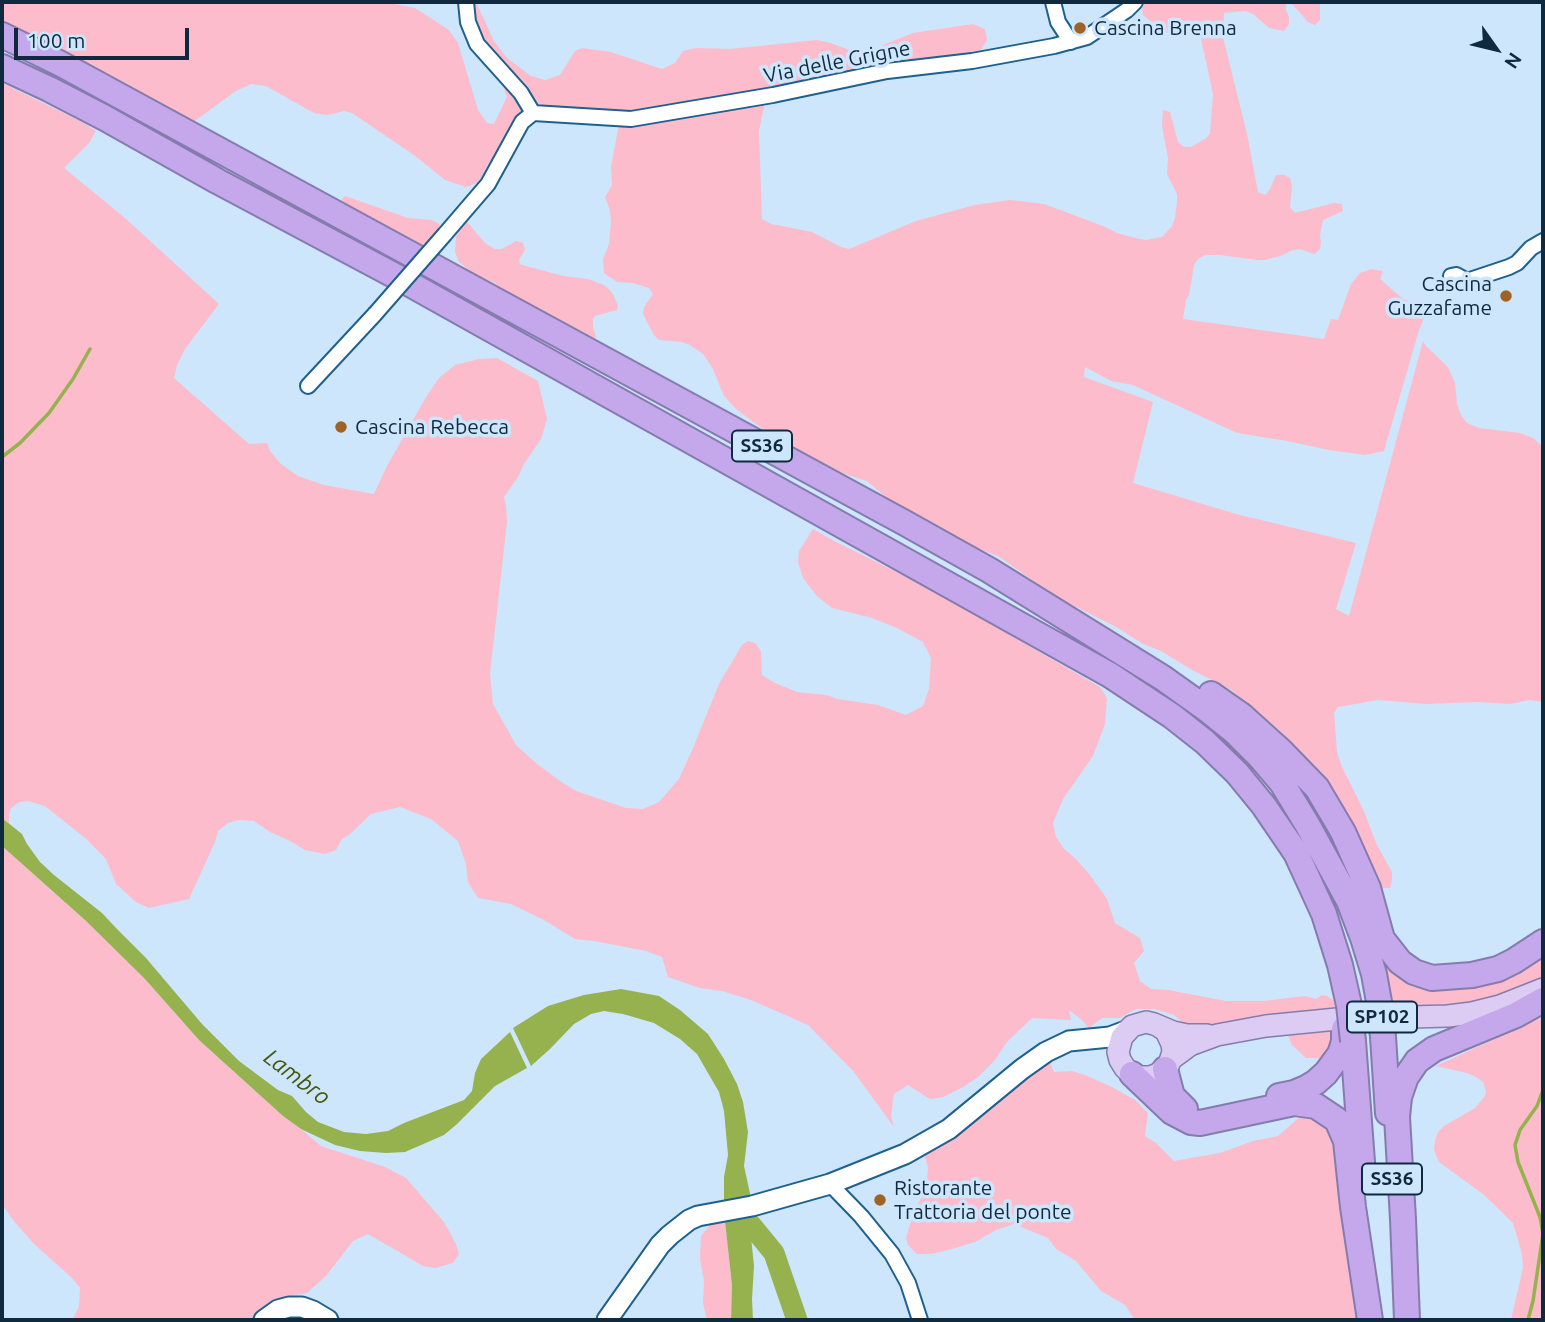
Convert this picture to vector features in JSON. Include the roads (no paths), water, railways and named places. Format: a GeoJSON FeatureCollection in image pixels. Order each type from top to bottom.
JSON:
{"type":"FeatureCollection","features":[{"type":"Feature","properties":{"kind":"highway","name":"SS36"},"geometry":{"type":"LineString","coordinates":[[2,35],[61,64],[989,570],[1163,678],[1235,732],[1282,783],[1301,814],[1349,901],[1374,974],[1383,1037],[1400,1320]]}},
{"type":"Feature","properties":{"kind":"highway","name":"SS36"},"geometry":{"type":"LineString","coordinates":[[2,67],[105,118],[411,285],[1110,675],[1172,716],[1205,742],[1237,773],[1264,806],[1296,853],[1324,914],[1340,965],[1373,1320]]}},
{"type":"Feature","properties":{"kind":"highway"},"geometry":{"type":"LineString","coordinates":[[989,570],[1116,635],[1185,676],[1241,715],[1282,751],[1317,788],[1343,832],[1368,888],[1382,939],[1400,961],[1414,972],[1432,978],[1472,975],[1498,969],[1543,942]]}},
{"type":"Feature","properties":{"kind":"highway"},"geometry":{"type":"LineString","coordinates":[[1407,1320],[1397,1116],[1399,1097],[1406,1077],[1417,1061],[1434,1049],[1516,1016],[1543,1000]]}},
{"type":"Feature","properties":{"kind":"highway"},"geometry":{"type":"LineString","coordinates":[[1168,1064],[1172,1096],[1185,1109],[1194,1112],[1208,1112],[1294,1093],[1317,1082],[1334,1064],[1344,1042],[1347,1019]]}},
{"type":"Feature","properties":{"kind":"highway"},"geometry":{"type":"LineString","coordinates":[[1126,1067],[1172,1112],[1191,1122],[1200,1123],[1294,1103],[1316,1105],[1336,1120],[1346,1141],[1366,1298],[1373,1320]]}},
{"type":"Feature","properties":{"kind":"main road","name":"SP102"},"geometry":{"type":"LineString","coordinates":[[1168,1064],[1190,1045],[1217,1035],[1266,1026],[1337,1019],[1472,1013],[1500,1006],[1543,989]]}},
{"type":"Feature","properties":{"kind":"main road"},"geometry":{"type":"LineString","coordinates":[[1146,1022],[1166,1031],[1172,1044],[1168,1064],[1158,1074],[1150,1077],[1142,1077],[1126,1067],[1118,1052],[1126,1031],[1146,1022]]}},
{"type":"Feature","properties":{"kind":"main road","name":"SP102"},"geometry":{"type":"LineString","coordinates":[[1160,1027],[1188,1035],[1217,1035]]}},
{"type":"Feature","properties":{"kind":"street"},"geometry":{"type":"LineString","coordinates":[[308,386],[375,314],[488,184],[522,122],[533,113],[521,93],[477,44],[468,22],[466,2]]}},
{"type":"Feature","properties":{"kind":"street"},"geometry":{"type":"LineString","coordinates":[[1053,2],[1058,22],[1071,42]]}},
{"type":"Feature","properties":{"kind":"street","name":"Via delle Grigne"},"geometry":{"type":"LineString","coordinates":[[533,113],[631,119],[773,95],[887,71],[972,61],[1054,46],[1087,37],[1135,2]]}},
{"type":"Feature","properties":{"kind":"street"},"geometry":{"type":"LineString","coordinates":[[1451,276],[1456,275],[1467,281],[1509,267],[1543,241]]}},
{"type":"Feature","properties":{"kind":"street"},"geometry":{"type":"LineString","coordinates":[[607,1320],[660,1245],[689,1220],[831,1184],[905,1154],[949,1129],[1021,1069],[1046,1052],[1069,1041],[1110,1037],[1126,1031]]}},
{"type":"Feature","properties":{"kind":"street"},"geometry":{"type":"LineString","coordinates":[[1069,1041],[1090,1044],[1112,1054],[1126,1067]]}},
{"type":"Feature","properties":{"kind":"street"},"geometry":{"type":"LineString","coordinates":[[831,1184],[891,1254],[908,1283],[920,1320]]}},
{"type":"Feature","properties":{"kind":"street"},"geometry":{"type":"LineString","coordinates":[[264,1320],[278,1310],[302,1307],[328,1320]]}},
{"type":"Feature","properties":{"kind":"waterway"},"geometry":{"type":"LineString","coordinates":[[2,457],[49,413],[90,349]]}},
{"type":"Feature","properties":{"kind":"waterway"},"geometry":{"type":"LineString","coordinates":[[1528,1320],[1543,1234],[1540,1217],[1518,1162],[1515,1145],[1520,1130],[1537,1106],[1543,1090]]}},
{"type":"Feature","properties":{"kind":"waterway","name":"Lambro"},"geometry":{"type":"LineString","coordinates":[[737,1219],[751,1225],[774,1253],[797,1320]]}},
{"type":"Feature","properties":{"kind":"place","name":"Cascina Brenna"},"geometry":{"type":"Point","coordinates":[1080,28]}},
{"type":"Feature","properties":{"kind":"place","name":"Cascina Guzzafame"},"geometry":{"type":"Point","coordinates":[1506,296]}},
{"type":"Feature","properties":{"kind":"place","name":"Cascina Rebecca"},"geometry":{"type":"Point","coordinates":[341,427]}},
{"type":"Feature","properties":{"kind":"place","name":"Ristorante Trattoria del ponte"},"geometry":{"type":"Point","coordinates":[880,1200]}}]}
